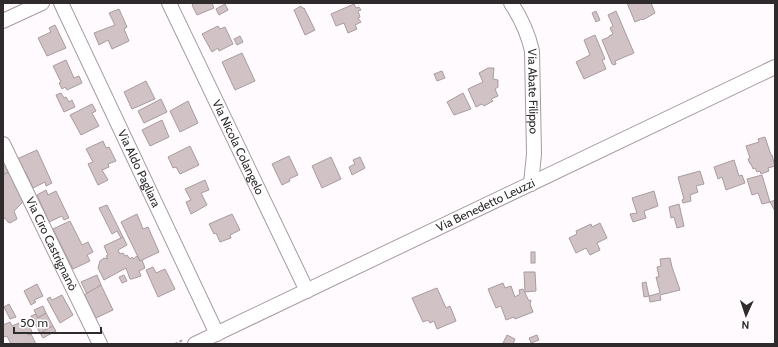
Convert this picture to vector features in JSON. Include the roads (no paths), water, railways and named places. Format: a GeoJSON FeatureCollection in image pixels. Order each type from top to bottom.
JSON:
{"type":"FeatureCollection","features":[{"type":"Feature","properties":{"kind":"street"},"geometry":{"type":"LineString","coordinates":[[3,21],[42,3]]}},
{"type":"Feature","properties":{"kind":"street","name":"Via Aldo Pagliara"},"geometry":{"type":"LineString","coordinates":[[61,3],[217,334]]}},
{"type":"Feature","properties":{"kind":"street","name":"Via Nicola Colangelo"},"geometry":{"type":"LineString","coordinates":[[169,3],[307,291]]}},
{"type":"Feature","properties":{"kind":"street","name":"Via Abate Filippo"},"geometry":{"type":"LineString","coordinates":[[511,3],[520,17],[529,37],[532,51],[534,154],[531,184]]}},
{"type":"Feature","properties":{"kind":"street","name":"Via Benedetto Leuzzi"},"geometry":{"type":"LineString","coordinates":[[196,344],[775,67]]}},
{"type":"Feature","properties":{"kind":"street","name":"Via Ciro Castrignanò"},"geometry":{"type":"LineString","coordinates":[[3,144],[100,344]]}}]}
